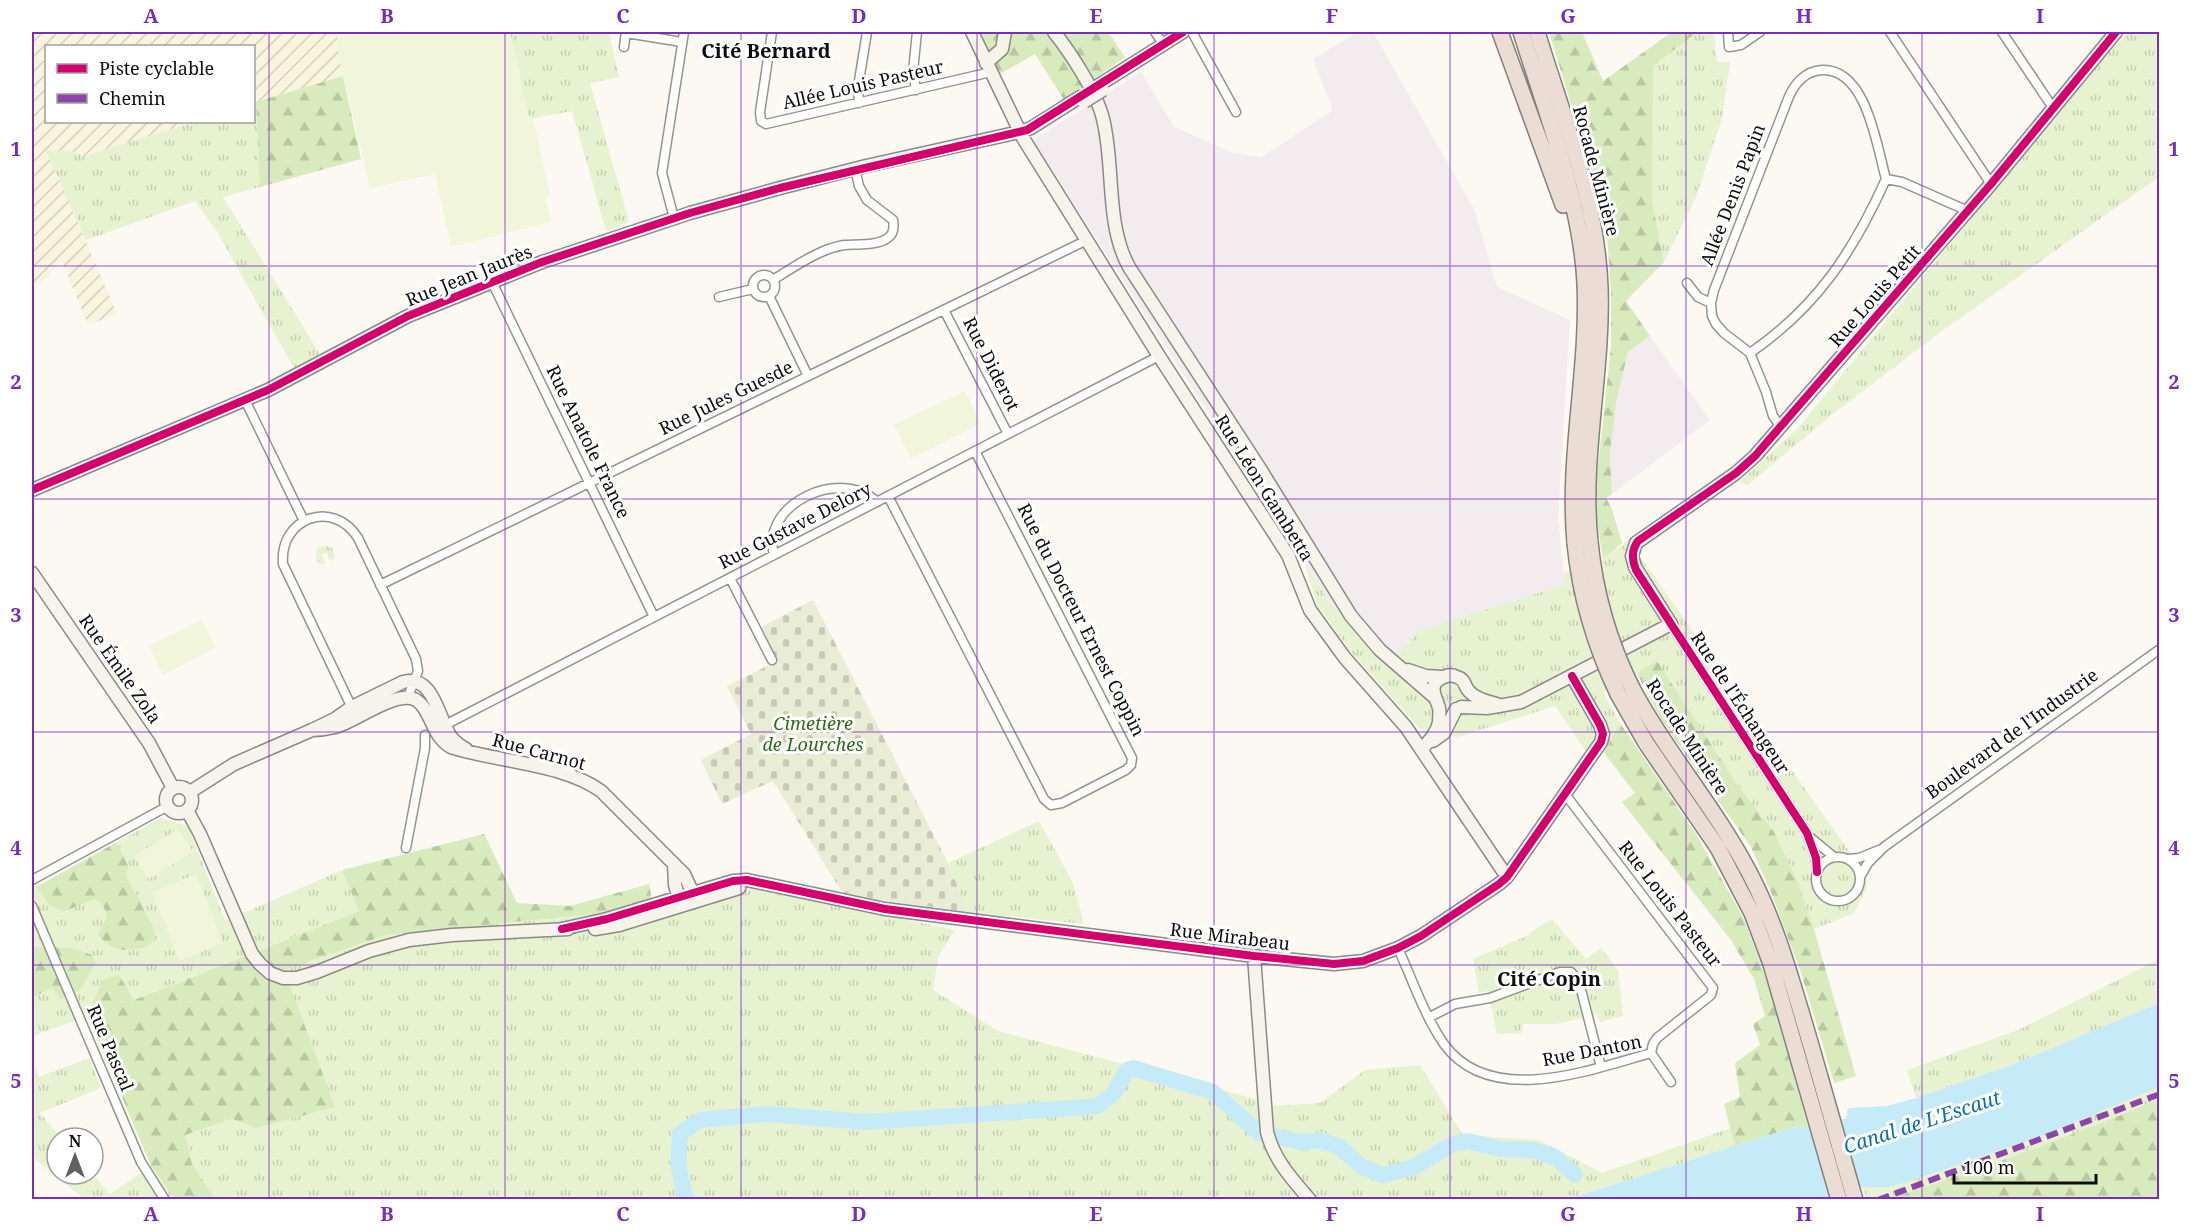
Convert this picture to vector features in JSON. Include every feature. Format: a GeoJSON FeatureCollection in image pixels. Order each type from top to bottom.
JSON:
{"type":"FeatureCollection","features":[{"type":"Feature","properties":{"kind":"highway"},"geometry":{"type":"LineString","coordinates":[[1500,32],[1565,213],[1574,254],[1585,335]]}},
{"type":"Feature","properties":{"kind":"highway","name":"Rocade Minière"},"geometry":{"type":"LineString","coordinates":[[1521,32],[1578,227],[1585,281],[1585,335],[1573,498],[1582,542]]}},
{"type":"Feature","properties":{"kind":"highway","name":"Rocade Minière"},"geometry":{"type":"LineString","coordinates":[[1537,32],[1588,202],[1598,264],[1600,335],[1580,580],[1591,625],[1625,691],[1646,743],[1718,849],[1744,896],[1765,946],[1855,1200]]}},
{"type":"Feature","properties":{"kind":"highway","name":"Rocade Minière"},"geometry":{"type":"LineString","coordinates":[[1811,1073],[1839,1200]]}},
{"type":"Feature","properties":{"kind":"street"},"geometry":{"type":"LineString","coordinates":[[624,47],[626,32],[682,42]]}},
{"type":"Feature","properties":{"kind":"street"},"geometry":{"type":"LineString","coordinates":[[674,218],[662,173],[684,32]]}},
{"type":"Feature","properties":{"kind":"street","name":"Allée Louis Pasteur"},"geometry":{"type":"LineString","coordinates":[[772,32],[760,112],[761,121],[769,124],[916,90],[988,68]]}},
{"type":"Feature","properties":{"kind":"street"},"geometry":{"type":"LineString","coordinates":[[859,103],[858,87],[867,32]]}},
{"type":"Feature","properties":{"kind":"street"},"geometry":{"type":"LineString","coordinates":[[916,90],[913,71],[917,32]]}},
{"type":"Feature","properties":{"kind":"street","name":"Rue Léon Gambetta"},"geometry":{"type":"LineString","coordinates":[[972,32],[1021,135],[1159,356],[1288,555],[1308,604],[1340,653],[1399,718],[1422,749],[1507,877]]}},
{"type":"Feature","properties":{"kind":"street"},"geometry":{"type":"LineString","coordinates":[[988,68],[1002,49],[1005,32]]}},
{"type":"Feature","properties":{"kind":"street"},"geometry":{"type":"LineString","coordinates":[[1054,32],[1086,82],[1101,111],[1117,234],[1129,267],[1259,467],[1351,616],[1373,643],[1446,710],[1487,708],[1528,699],[1671,624]]}},
{"type":"Feature","properties":{"kind":"street"},"geometry":{"type":"LineString","coordinates":[[1155,32],[1164,45]]}},
{"type":"Feature","properties":{"kind":"street","name":"Rue Jean Jaurès"},"geometry":{"type":"LineString","coordinates":[[32,490],[268,390],[408,316],[542,262],[674,218],[855,169],[939,151],[984,146],[1021,135],[1082,100],[1131,63],[1183,32]]}},
{"type":"Feature","properties":{"kind":"street"},"geometry":{"type":"LineString","coordinates":[[1192,32],[1236,112]]}},
{"type":"Feature","properties":{"kind":"street"},"geometry":{"type":"LineString","coordinates":[[1728,32],[1729,47],[1741,45],[1760,32]]}},
{"type":"Feature","properties":{"kind":"street"},"geometry":{"type":"LineString","coordinates":[[1890,32],[1991,184]]}},
{"type":"Feature","properties":{"kind":"street"},"geometry":{"type":"LineString","coordinates":[[2002,32],[2053,108]]}},
{"type":"Feature","properties":{"kind":"street","name":"Rue Louis Petit"},"geometry":{"type":"LineString","coordinates":[[1633,553],[1638,541],[1743,467],[1968,211],[2116,32]]}},
{"type":"Feature","properties":{"kind":"street","name":"Allée Denis Papin"},"geometry":{"type":"LineString","coordinates":[[1711,303],[1788,99],[1800,80],[1814,71],[1832,71],[1842,75],[1859,96],[1870,118],[1886,179]]}},
{"type":"Feature","properties":{"kind":"street"},"geometry":{"type":"LineString","coordinates":[[773,280],[830,249],[880,241],[891,235],[894,227],[893,220],[864,196],[855,169]]}},
{"type":"Feature","properties":{"kind":"street"},"geometry":{"type":"LineString","coordinates":[[1749,353],[1792,319],[1831,277],[1860,234],[1886,179],[1902,182],[1968,211]]}},
{"type":"Feature","properties":{"kind":"street","name":"Rue Jules Guesde"},"geometry":{"type":"LineString","coordinates":[[380,585],[1087,240]]}},
{"type":"Feature","properties":{"kind":"street"},"geometry":{"type":"LineString","coordinates":[[766,275],[773,280],[775,290],[769,296],[758,296],[753,289],[754,281],[758,277],[766,275]]}},
{"type":"Feature","properties":{"kind":"street","name":"Rue Anatole France"},"geometry":{"type":"LineString","coordinates":[[492,282],[654,617]]}},
{"type":"Feature","properties":{"kind":"street"},"geometry":{"type":"LineString","coordinates":[[1687,283],[1698,297],[1711,303],[1712,316],[1716,324],[1749,353],[1766,392],[1773,416],[1780,427]]}},
{"type":"Feature","properties":{"kind":"street"},"geometry":{"type":"LineString","coordinates":[[719,297],[753,289]]}},
{"type":"Feature","properties":{"kind":"street"},"geometry":{"type":"LineString","coordinates":[[769,296],[808,376]]}},
{"type":"Feature","properties":{"kind":"street","name":"Rue Diderot"},"geometry":{"type":"LineString","coordinates":[[944,310],[1008,434]]}},
{"type":"Feature","properties":{"kind":"street","name":"Rue Gustave Delory"},"geometry":{"type":"LineString","coordinates":[[435,731],[1159,356]]}},
{"type":"Feature","properties":{"kind":"street"},"geometry":{"type":"LineString","coordinates":[[246,400],[304,521]]}},
{"type":"Feature","properties":{"kind":"street","name":"Rue du Docteur Ernest Coppin"},"geometry":{"type":"LineString","coordinates":[[888,496],[1044,799],[1052,805],[1062,803],[1126,770],[1131,765],[1132,758],[975,451]]}},
{"type":"Feature","properties":{"kind":"street"},"geometry":{"type":"LineString","coordinates":[[774,555],[773,542],[779,520],[792,506],[807,496],[825,490],[842,489],[868,494],[877,502]]}},
{"type":"Feature","properties":{"kind":"street"},"geometry":{"type":"LineString","coordinates":[[190,792],[234,764],[335,719],[399,698],[408,698],[418,671],[416,659],[358,538],[348,526],[328,518],[315,517],[295,528],[285,543],[284,569],[354,712]]}},
{"type":"Feature","properties":{"kind":"street","name":"Rue de l'Échangeur"},"geometry":{"type":"LineString","coordinates":[[1633,553],[1636,570],[1807,833],[1825,852],[1834,857]]}},
{"type":"Feature","properties":{"kind":"street","name":"Rue Émile Zola"},"geometry":{"type":"LineString","coordinates":[[32,573],[149,743],[173,789]]}},
{"type":"Feature","properties":{"kind":"street"},"geometry":{"type":"LineString","coordinates":[[730,578],[772,660]]}},
{"type":"Feature","properties":{"kind":"street","name":"Boulevard de l'Industrie"},"geometry":{"type":"LineString","coordinates":[[1860,877],[1868,863],[1884,847],[2160,650]]}},
{"type":"Feature","properties":{"kind":"street"},"geometry":{"type":"LineString","coordinates":[[1396,664],[1419,674],[1456,676],[1464,681],[1468,690],[1467,698],[1444,733],[1422,749]]}},
{"type":"Feature","properties":{"kind":"street","name":"Rue Mirabeau"},"geometry":{"type":"LineString","coordinates":[[187,810],[200,834],[252,954],[264,969],[277,976],[290,979],[303,977],[369,951],[409,940],[452,935],[562,929],[695,897],[764,884],[885,909],[1254,956],[1320,963],[1348,963],[1370,959],[1398,948],[1463,909],[1507,877],[1599,747],[1603,734],[1600,725],[1572,676]]}},
{"type":"Feature","properties":{"kind":"street"},"geometry":{"type":"LineString","coordinates":[[1422,749],[1437,728],[1434,686],[1442,677]]}},
{"type":"Feature","properties":{"kind":"street"},"geometry":{"type":"LineString","coordinates":[[354,712],[403,682],[415,681]]}},
{"type":"Feature","properties":{"kind":"street","name":"Rue Carnot"},"geometry":{"type":"LineString","coordinates":[[415,681],[427,689],[435,731]]}},
{"type":"Feature","properties":{"kind":"street"},"geometry":{"type":"LineString","coordinates":[[1468,690],[1487,701],[1508,705]]}},
{"type":"Feature","properties":{"kind":"street","name":"Rue Carnot"},"geometry":{"type":"LineString","coordinates":[[408,698],[420,703],[435,731],[446,745],[471,753],[560,773],[590,784],[611,799],[687,878],[695,897]]}},
{"type":"Feature","properties":{"kind":"street"},"geometry":{"type":"LineString","coordinates":[[406,848],[425,748],[435,731]]}},
{"type":"Feature","properties":{"kind":"street"},"geometry":{"type":"LineString","coordinates":[[181,787],[190,792],[192,801],[187,810],[176,812],[168,806],[167,796],[173,789],[181,787]]}},
{"type":"Feature","properties":{"kind":"street","name":"Rue Louis Pasteur"},"geometry":{"type":"LineString","coordinates":[[1565,795],[1713,988],[1711,995],[1657,1038],[1651,1053]]}},
{"type":"Feature","properties":{"kind":"street"},"geometry":{"type":"LineString","coordinates":[[32,880],[168,806]]}},
{"type":"Feature","properties":{"kind":"street","name":"Rue de l'Échangeur"},"geometry":{"type":"LineString","coordinates":[[1807,833],[1816,858],[1817,872]]}},
{"type":"Feature","properties":{"kind":"street","name":"Boulevard de l'Industrie"},"geometry":{"type":"LineString","coordinates":[[1848,859],[1860,858],[1884,847]]}},
{"type":"Feature","properties":{"kind":"street"},"geometry":{"type":"LineString","coordinates":[[1834,857],[1848,859],[1856,867],[1860,877],[1858,888],[1851,897],[1840,901],[1823,895],[1816,879],[1822,863],[1834,857]]}},
{"type":"Feature","properties":{"kind":"street"},"geometry":{"type":"LineString","coordinates":[[674,865],[675,885],[680,902]]}},
{"type":"Feature","properties":{"kind":"street","name":"Rue Pascal"},"geometry":{"type":"LineString","coordinates":[[32,906],[141,1162],[165,1200]]}},
{"type":"Feature","properties":{"kind":"street","name":"Rue Danton"},"geometry":{"type":"LineString","coordinates":[[1398,948],[1430,1017],[1448,1049],[1465,1065],[1483,1074],[1506,1079],[1568,1075],[1651,1053],[1671,1082]]}},
{"type":"Feature","properties":{"kind":"street"},"geometry":{"type":"LineString","coordinates":[[1254,956],[1266,1124],[1271,1146],[1281,1166],[1310,1200]]}},
{"type":"Feature","properties":{"kind":"street"},"geometry":{"type":"LineString","coordinates":[[1430,1017],[1455,1004],[1490,998],[1568,971],[1575,974],[1579,982],[1601,1067]]}},
{"type":"Feature","properties":{"kind":"shaded area"},"geometry":{"type":"Polygon","coordinates":[[[32,32],[337,32],[343,76],[255,103],[255,45],[45,45],[45,123],[192,123],[84,156],[70,151],[47,151],[117,314],[88,325],[61,259],[47,278],[32,288],[32,32]]]}},
{"type":"Feature","properties":{"kind":"shaded area"},"geometry":{"type":"Polygon","coordinates":[[[1358,32],[1373,32],[1475,211],[1497,287],[1570,320],[1558,518],[1565,585],[1420,630],[1389,666],[1333,607],[1033,140],[1141,72],[1174,127],[1233,153],[1262,157],[1333,110],[1313,59],[1358,32]]]}},
{"type":"Feature","properties":{"kind":"shaded area"},"geometry":{"type":"Polygon","coordinates":[[[1650,336],[1710,420],[1612,494],[1610,454],[1616,403],[1628,352],[1650,336]]]}},
{"type":"Feature","properties":{"kind":"green space"},"geometry":{"type":"Polygon","coordinates":[[[337,32],[510,32],[529,118],[533,118],[550,194],[545,196],[551,222],[451,247],[435,174],[370,188],[339,57],[337,32]]]}},
{"type":"Feature","properties":{"kind":"green space"},"geometry":{"type":"Polygon","coordinates":[[[510,32],[609,32],[619,77],[590,83],[629,222],[606,231],[572,111],[529,119],[510,32]]]}},
{"type":"Feature","properties":{"kind":"green space"},"geometry":{"type":"Polygon","coordinates":[[[980,32],[1108,32],[1125,57],[1064,100],[1035,54],[998,75],[980,32]]]}},
{"type":"Feature","properties":{"kind":"green space"},"geometry":{"type":"Polygon","coordinates":[[[1549,32],[1582,32],[1603,81],[1672,32],[1697,32],[1653,66],[1652,202],[1664,262],[1626,301],[1650,336],[1628,352],[1616,403],[1610,454],[1612,494],[1606,498],[1612,509],[1622,543],[1603,559],[1597,521],[1596,485],[1611,347],[1611,292],[1607,235],[1593,176],[1549,32]]]}},
{"type":"Feature","properties":{"kind":"green space"},"geometry":{"type":"Polygon","coordinates":[[[1697,32],[1714,32],[1717,62],[1730,62],[1722,118],[1696,197],[1664,262],[1652,202],[1653,65],[1697,32]]]}},
{"type":"Feature","properties":{"kind":"green space"},"geometry":{"type":"Polygon","coordinates":[[[2129,32],[2159,32],[2159,177],[1942,331],[1833,414],[1748,485],[1739,482],[1797,429],[2109,52],[2129,32]]]}},
{"type":"Feature","properties":{"kind":"green space"},"geometry":{"type":"Polygon","coordinates":[[[343,76],[361,159],[260,187],[256,102],[343,76]]]}},
{"type":"Feature","properties":{"kind":"green space"},"geometry":{"type":"Polygon","coordinates":[[[255,102],[260,187],[223,197],[320,354],[294,368],[216,230],[195,201],[86,240],[46,151],[70,151],[84,156],[192,123],[255,123],[255,102]]]}},
{"type":"Feature","properties":{"kind":"green space"},"geometry":{"type":"Polygon","coordinates":[[[965,391],[981,424],[911,458],[894,425],[965,391]]]}},
{"type":"Feature","properties":{"kind":"green space"},"geometry":{"type":"Polygon","coordinates":[[[1630,539],[1639,555],[1866,875],[1867,887],[1854,913],[1814,929],[1798,882],[1774,832],[1737,784],[1657,662],[1603,692],[1620,723],[1604,753],[1594,745],[1588,754],[1555,706],[1458,737],[1421,730],[1352,653],[1317,605],[1305,564],[1333,607],[1372,650],[1389,665],[1420,630],[1564,585],[1564,573],[1603,559],[1630,539]]]}},
{"type":"Feature","properties":{"kind":"green space"},"geometry":{"type":"Polygon","coordinates":[[[322,546],[331,547],[335,554],[333,561],[328,558],[328,553],[322,554],[325,565],[318,563],[316,559],[317,549],[322,546]]]}},
{"type":"Feature","properties":{"kind":"green space","name":"Cimetière de Lourches"},"geometry":{"type":"Polygon","coordinates":[[[813,600],[948,863],[968,912],[880,900],[842,892],[773,781],[722,804],[701,760],[751,734],[727,686],[777,661],[761,627],[813,600]]]}},
{"type":"Feature","properties":{"kind":"green space"},"geometry":{"type":"Polygon","coordinates":[[[202,620],[216,647],[163,675],[149,646],[202,620]]]}},
{"type":"Feature","properties":{"kind":"green space"},"geometry":{"type":"Polygon","coordinates":[[[1657,661],[1737,784],[1774,832],[1798,882],[1814,929],[1856,1076],[1834,1083],[1802,976],[1773,897],[1751,847],[1660,718],[1637,673],[1657,661]]]}},
{"type":"Feature","properties":{"kind":"green space"},"geometry":{"type":"Polygon","coordinates":[[[1620,723],[1696,834],[1743,917],[1771,992],[1808,1127],[1798,1126],[1735,1146],[1724,1104],[1740,1097],[1735,1063],[1760,1045],[1753,1024],[1765,1016],[1754,979],[1731,940],[1622,802],[1635,793],[1604,753],[1620,723]]]}},
{"type":"Feature","properties":{"kind":"green space"},"geometry":{"type":"Polygon","coordinates":[[[161,818],[188,826],[225,921],[342,870],[359,911],[133,1000],[103,980],[87,1014],[32,1036],[32,998],[53,988],[32,947],[32,890],[36,887],[50,906],[94,899],[103,903],[107,915],[102,923],[153,927],[126,875],[129,868],[117,842],[161,818]]]}},
{"type":"Feature","properties":{"kind":"green space"},"geometry":{"type":"Polygon","coordinates":[[[1039,821],[1073,883],[1084,924],[968,912],[948,863],[1039,821]]]}},
{"type":"Feature","properties":{"kind":"green space"},"geometry":{"type":"Polygon","coordinates":[[[178,829],[193,852],[148,879],[134,856],[178,829]]]}},
{"type":"Feature","properties":{"kind":"green space"},"geometry":{"type":"Polygon","coordinates":[[[484,834],[517,903],[570,906],[649,884],[652,900],[602,913],[386,935],[284,970],[335,1107],[257,1128],[232,1119],[185,1135],[192,1164],[215,1199],[175,1199],[151,1166],[87,1014],[103,980],[119,975],[134,1000],[359,911],[342,870],[484,834]]]}},
{"type":"Feature","properties":{"kind":"green space"},"geometry":{"type":"Polygon","coordinates":[[[117,842],[129,868],[126,875],[153,927],[155,939],[146,947],[125,950],[114,948],[103,941],[98,935],[107,915],[102,903],[94,899],[65,911],[50,906],[36,887],[117,842]]]}},
{"type":"Feature","properties":{"kind":"green space"},"geometry":{"type":"Polygon","coordinates":[[[196,874],[223,943],[180,961],[152,892],[196,874]]]}},
{"type":"Feature","properties":{"kind":"green space"},"geometry":{"type":"Polygon","coordinates":[[[715,884],[762,889],[955,930],[939,955],[933,990],[998,1031],[1260,1100],[1273,1106],[1320,1103],[1365,1070],[1420,1065],[1463,1135],[1539,1140],[1602,1173],[1731,1128],[1735,1146],[1565,1200],[215,1200],[192,1164],[185,1135],[232,1119],[257,1128],[334,1107],[283,970],[386,935],[539,919],[652,900],[715,884]]]}},
{"type":"Feature","properties":{"kind":"green space"},"geometry":{"type":"Polygon","coordinates":[[[1552,919],[1586,959],[1601,948],[1618,970],[1623,1016],[1600,1022],[1597,1015],[1555,1024],[1523,1024],[1522,1033],[1497,1034],[1488,991],[1479,993],[1473,959],[1529,935],[1552,919]]]}},
{"type":"Feature","properties":{"kind":"green space"},"geometry":{"type":"Polygon","coordinates":[[[32,947],[72,948],[92,955],[96,963],[80,990],[60,999],[53,988],[32,998],[32,947]]]}},
{"type":"Feature","properties":{"kind":"green space"},"geometry":{"type":"Polygon","coordinates":[[[2159,959],[2159,1003],[2014,1064],[1916,1098],[1907,1070],[2018,1030],[2159,959]]]}},
{"type":"Feature","properties":{"kind":"green space"},"geometry":{"type":"Polygon","coordinates":[[[89,1058],[101,1088],[40,1113],[51,1126],[45,1126],[45,1168],[32,1157],[32,1060],[39,1077],[89,1058]]]}},
{"type":"Feature","properties":{"kind":"green space"},"geometry":{"type":"Polygon","coordinates":[[[2159,1087],[2159,1099],[2095,1127],[1999,1163],[1889,1199],[1867,1199],[1862,1187],[1890,1187],[1934,1173],[2054,1131],[2159,1087]]]}},
{"type":"Feature","properties":{"kind":"green space"},"geometry":{"type":"Polygon","coordinates":[[[2159,1099],[2159,1199],[1889,1199],[2026,1152],[2159,1099]]]}},
{"type":"Feature","properties":{"kind":"green space"},"geometry":{"type":"Polygon","coordinates":[[[151,1166],[175,1199],[84,1199],[68,1186],[103,1186],[110,1194],[151,1166]]]}},
{"type":"Feature","properties":{"kind":"water","name":"Canal de L'Escaut"},"geometry":{"type":"Polygon","coordinates":[[[2159,1003],[2159,1087],[2054,1131],[1934,1173],[1890,1187],[1862,1187],[1828,1199],[1565,1200],[1798,1126],[1813,1128],[1846,1118],[1848,1108],[1887,1106],[1916,1098],[2014,1064],[2159,1003]]]}},
{"type":"Feature","properties":{"kind":"waterway"},"geometry":{"type":"LineString","coordinates":[[686,1200],[678,1165],[680,1134],[700,1120],[767,1114],[866,1122],[1098,1106],[1114,1093],[1127,1070],[1133,1068],[1213,1092],[1259,1133],[1301,1142],[1321,1140],[1340,1147],[1362,1167],[1383,1175],[1414,1167],[1453,1144],[1468,1141],[1500,1149],[1532,1150],[1555,1157],[1575,1175]]}},
{"type":"Feature","properties":{"kind":"marked path"},"geometry":{"type":"LineString","coordinates":[[1878,1200],[2160,1094]]}},
{"type":"Feature","properties":{"kind":"cycle path"},"geometry":{"type":"LineString","coordinates":[[32,490],[268,390],[408,316],[542,262],[690,213],[780,188],[1027,130],[1183,32]]}},
{"type":"Feature","properties":{"kind":"cycle path"},"geometry":{"type":"LineString","coordinates":[[1817,872],[1816,858],[1807,833],[1636,570],[1633,559],[1634,548],[1638,541],[1736,473],[1755,456],[1991,184],[2116,32]]}},
{"type":"Feature","properties":{"kind":"cycle path"},"geometry":{"type":"LineString","coordinates":[[562,929],[607,919],[733,881],[747,880],[885,909],[1254,956],[1334,964],[1363,961],[1398,948],[1421,936],[1507,877],[1601,742],[1603,734],[1600,725],[1572,676]]}},
{"type":"Feature","properties":{"kind":"district","name":"Cité Bernard"},"geometry":{"type":"Point","coordinates":[766,51]}},
{"type":"Feature","properties":{"kind":"district","name":"Cité Copin"},"geometry":{"type":"Point","coordinates":[1549,979]}}]}
